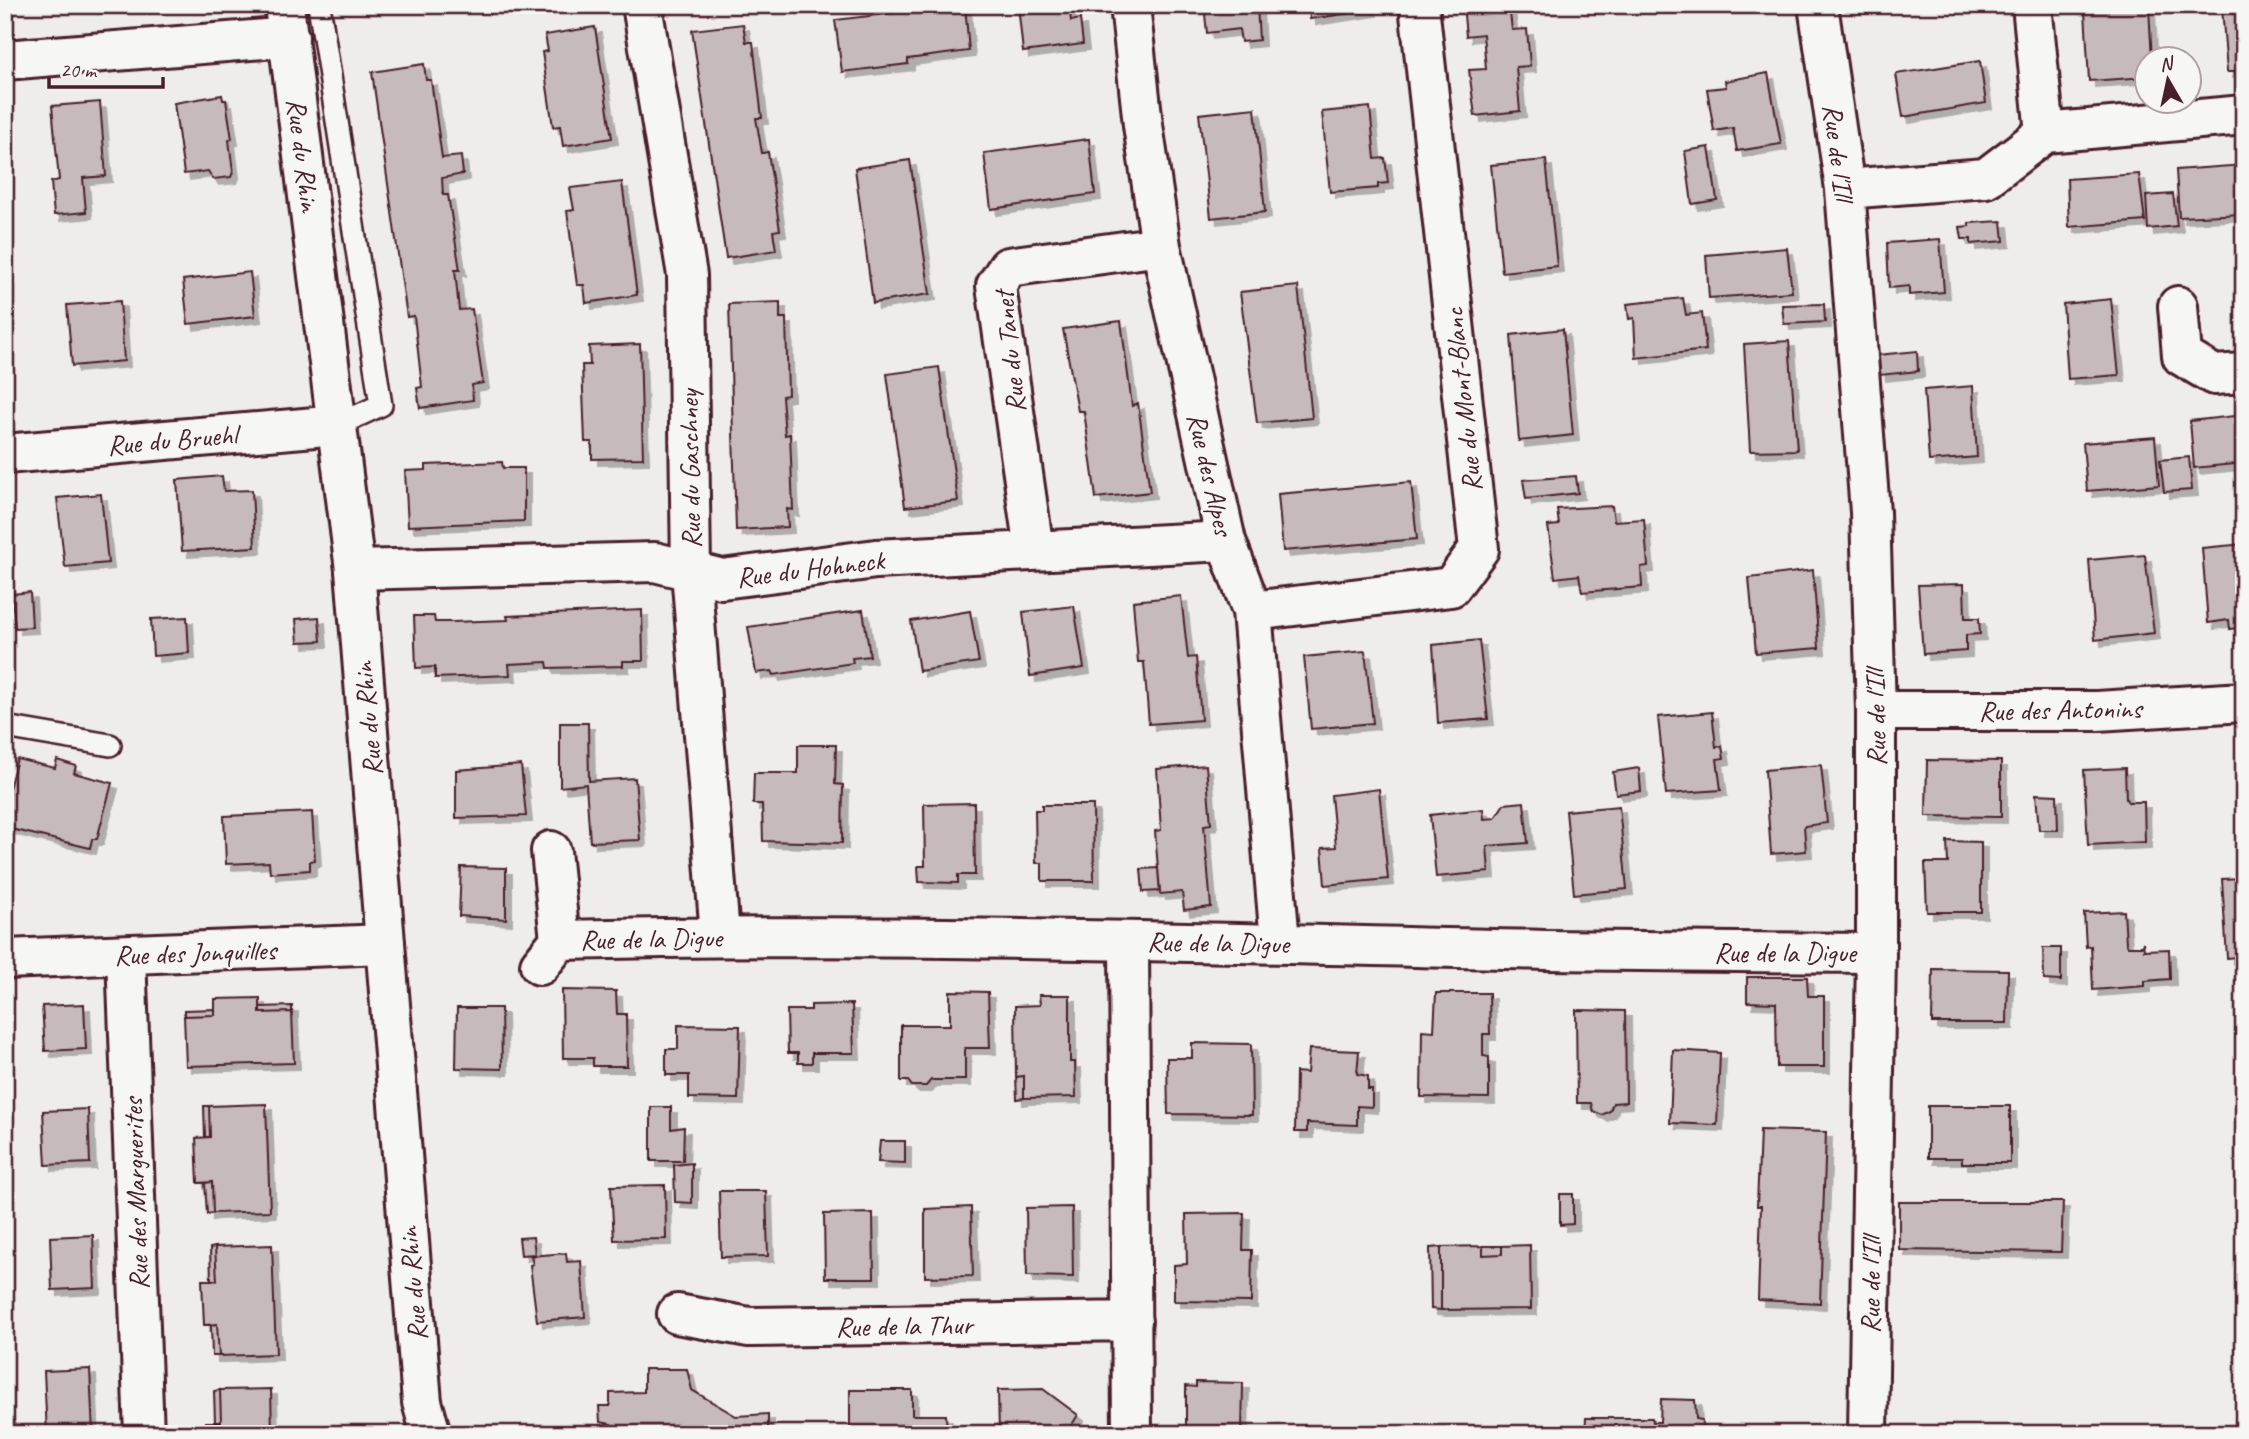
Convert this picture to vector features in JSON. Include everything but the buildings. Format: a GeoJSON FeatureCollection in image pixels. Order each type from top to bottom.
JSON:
{"type":"FeatureCollection","features":[{"type":"Feature","properties":{"kind":"street","name":"Rue du Gaschney"},"geometry":{"type":"LineString","coordinates":[[642,5],[687,275],[691,571],[720,936]]}},
{"type":"Feature","properties":{"kind":"street","name":"Rue des Alpes"},"geometry":{"type":"LineString","coordinates":[[1130,5],[1143,125],[1161,246],[1226,541],[1252,611],[1280,942]]}},
{"type":"Feature","properties":{"kind":"street","name":"Rue du Mont-Blanc"},"geometry":{"type":"LineString","coordinates":[[1252,611],[1451,587],[1479,549],[1419,5]]}},
{"type":"Feature","properties":{"kind":"street","name":"Rue de l'Ill"},"geometry":{"type":"LineString","coordinates":[[1818,5],[1845,190],[1870,512],[1876,711],[1876,953],[1868,1434]]}},
{"type":"Feature","properties":{"kind":"street"},"geometry":{"type":"LineString","coordinates":[[2032,5],[2045,133]]}},
{"type":"Feature","properties":{"kind":"street","name":"Rue du Rhin"},"geometry":{"type":"LineString","coordinates":[[286,21],[355,570],[422,1402],[431,1434]]}},
{"type":"Feature","properties":{"kind":"street"},"geometry":{"type":"LineString","coordinates":[[5,60],[286,21]]}},
{"type":"Feature","properties":{"kind":"street"},"geometry":{"type":"LineString","coordinates":[[1845,190],[1986,178],[2045,133],[2244,115]]}},
{"type":"Feature","properties":{"kind":"street","name":"Rue du Tanet"},"geometry":{"type":"LineString","coordinates":[[1034,550],[996,286],[1008,267],[1161,246]]}},
{"type":"Feature","properties":{"kind":"street"},"geometry":{"type":"LineString","coordinates":[[2178,306],[2182,356],[2214,375],[2244,373]]}},
{"type":"Feature","properties":{"kind":"street","name":"Rue du Bruehl"},"geometry":{"type":"LineString","coordinates":[[5,454],[338,425]]}},
{"type":"Feature","properties":{"kind":"street","name":"Rue du Hohneck"},"geometry":{"type":"LineString","coordinates":[[355,570],[655,562],[722,579],[876,559],[1226,541]]}},
{"type":"Feature","properties":{"kind":"street","name":"Rue des Antonins"},"geometry":{"type":"LineString","coordinates":[[1876,711],[2097,711],[2244,702]]}},
{"type":"Feature","properties":{"kind":"street","name":"Rue de la Digue"},"geometry":{"type":"LineString","coordinates":[[551,850],[550,952],[720,936],[1280,942],[1548,950],[1876,953]]}},
{"type":"Feature","properties":{"kind":"street"},"geometry":{"type":"LineString","coordinates":[[1129,941],[1132,1434]]}},
{"type":"Feature","properties":{"kind":"street","name":"Rue des Jonquilles"},"geometry":{"type":"LineString","coordinates":[[5,959],[385,944]]}},
{"type":"Feature","properties":{"kind":"street","name":"Rue des Marguerites"},"geometry":{"type":"LineString","coordinates":[[126,955],[144,1434]]}},
{"type":"Feature","properties":{"kind":"street","name":"Rue de la Thur"},"geometry":{"type":"LineString","coordinates":[[677,1314],[749,1328],[1132,1321]]}},
{"type":"Feature","properties":{"kind":"lane"},"geometry":{"type":"LineString","coordinates":[[319,5],[381,405],[338,425]]}},
{"type":"Feature","properties":{"kind":"lane"},"geometry":{"type":"LineString","coordinates":[[5,727],[110,745]]}}]}
